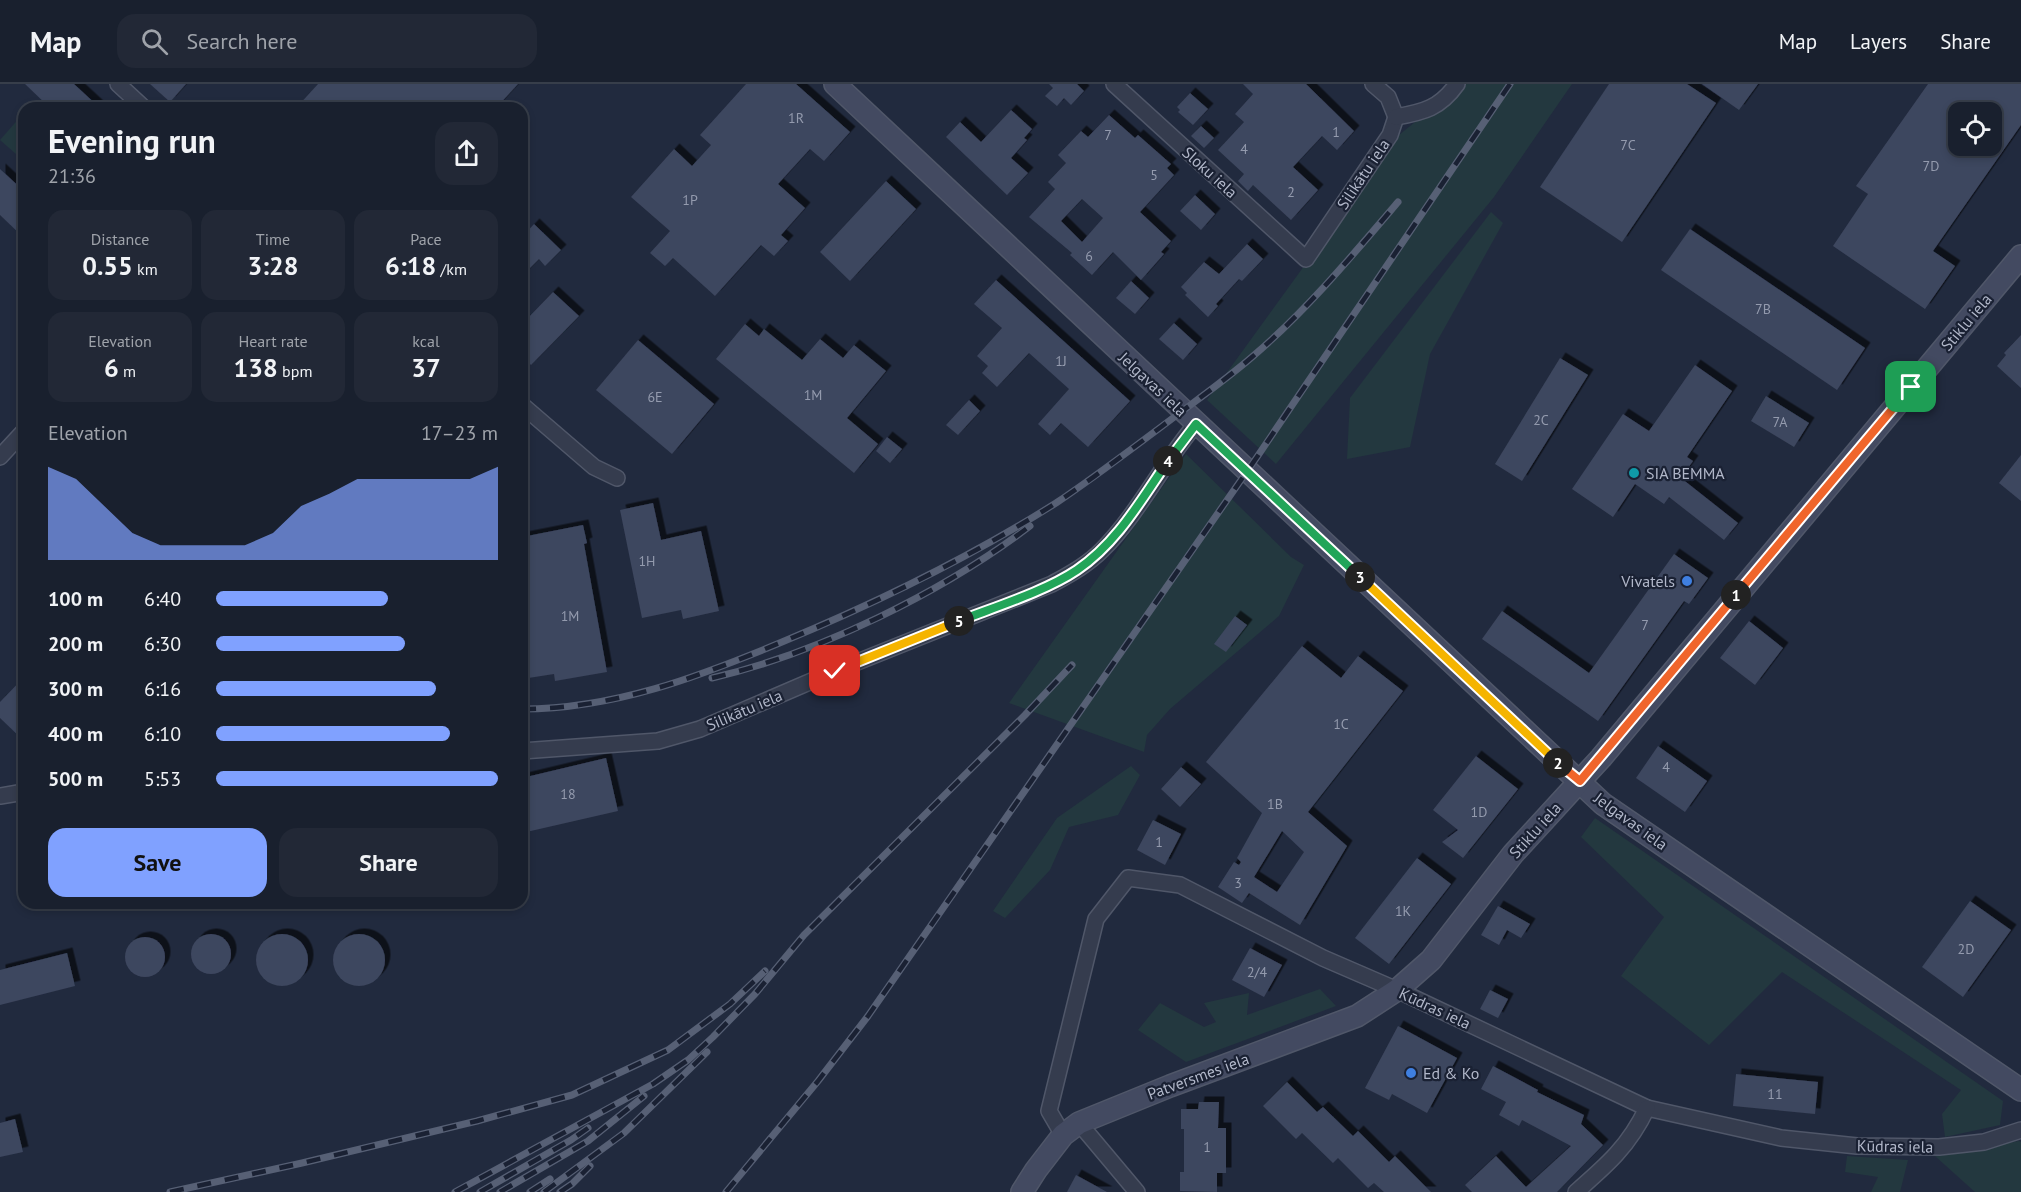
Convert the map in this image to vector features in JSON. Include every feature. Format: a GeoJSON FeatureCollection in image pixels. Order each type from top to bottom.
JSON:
{"type":"FeatureCollection","features":[{"type":"Feature","properties":{"kind":"street"},"geometry":{"type":"LineString","coordinates":[[118,84],[138,102]]}},
{"type":"Feature","properties":{"kind":"street","name":"Jelgavas iela"},"geometry":{"type":"LineString","coordinates":[[835,84],[1603,804],[2021,1090]]}},
{"type":"Feature","properties":{"kind":"street","name":"Sloku iela"},"geometry":{"type":"LineString","coordinates":[[1114,84],[1306,259]]}},
{"type":"Feature","properties":{"kind":"street"},"geometry":{"type":"LineString","coordinates":[[1373,84],[1388,97],[1396,117],[1427,111],[1448,96],[1457,84]]}},
{"type":"Feature","properties":{"kind":"street","name":"Silikātu iela"},"geometry":{"type":"LineString","coordinates":[[1306,259],[1390,135],[1396,117]]}},
{"type":"Feature","properties":{"kind":"street","name":"Stiklu iela"},"geometry":{"type":"LineString","coordinates":[[1397,990],[1431,960],[1513,854],[1580,781],[2021,256]]}},
{"type":"Feature","properties":{"kind":"street"},"geometry":{"type":"LineString","coordinates":[[528,410],[594,467],[617,478]]}},
{"type":"Feature","properties":{"kind":"street","name":"Silikātu iela"},"geometry":{"type":"LineString","coordinates":[[528,751],[658,741],[700,729],[835,671],[1052,584],[1077,570],[1101,550],[1126,522],[1180,442],[1196,424]]}},
{"type":"Feature","properties":{"kind":"street"},"geometry":{"type":"LineString","coordinates":[[0,458],[18,438]]}},
{"type":"Feature","properties":{"kind":"street"},"geometry":{"type":"LineString","coordinates":[[0,796],[18,793]]}},
{"type":"Feature","properties":{"kind":"street","name":"Kūdras iela"},"geometry":{"type":"LineString","coordinates":[[1071,1129],[1049,1111],[1096,919],[1128,878],[1180,885],[1323,957],[1647,1108],[1781,1138],[1857,1146],[1939,1147],[1984,1142],[2021,1130]]}},
{"type":"Feature","properties":{"kind":"street","name":"Patversmes iela"},"geometry":{"type":"LineString","coordinates":[[1071,1129],[1170,1086],[1357,1016],[1397,990]]}},
{"type":"Feature","properties":{"kind":"street"},"geometry":{"type":"LineString","coordinates":[[1576,1192],[1613,1160],[1639,1125],[1647,1108]]}},
{"type":"Feature","properties":{"kind":"street"},"geometry":{"type":"LineString","coordinates":[[1022,1192],[1036,1170],[1071,1129],[1137,1192]]}},
{"type":"Feature","properties":{"kind":"shaded area"},"geometry":{"type":"Polygon","coordinates":[[[1462,84],[1572,84],[1494,197],[1276,464],[1207,400],[1399,135],[1462,84]]]}},
{"type":"Feature","properties":{"kind":"shaded area"},"geometry":{"type":"Polygon","coordinates":[[[18,120],[18,156],[0,140],[18,120]]]}},
{"type":"Feature","properties":{"kind":"shaded area"},"geometry":{"type":"Polygon","coordinates":[[[1491,212],[1503,223],[1430,354],[1410,447],[1347,459],[1350,398],[1491,212]]]}},
{"type":"Feature","properties":{"kind":"shaded area"},"geometry":{"type":"Polygon","coordinates":[[[1186,454],[1291,557],[1304,565],[1279,616],[1170,709],[1147,735],[1144,752],[1009,703],[1186,454]]]}},
{"type":"Feature","properties":{"kind":"shaded area"},"geometry":{"type":"Polygon","coordinates":[[[1131,766],[1140,775],[1118,815],[1069,827],[1050,870],[1005,918],[993,911],[1057,818],[1131,766]]]}},
{"type":"Feature","properties":{"kind":"shaded area"},"geometry":{"type":"Polygon","coordinates":[[[1595,818],[2003,1101],[2000,1125],[1945,1137],[1942,1114],[1961,1090],[1782,972],[1709,1045],[1621,976],[1664,917],[1581,837],[1595,818]]]}},
{"type":"Feature","properties":{"kind":"shaded area"},"geometry":{"type":"Polygon","coordinates":[[[1320,989],[1336,1006],[1186,1062],[1138,1030],[1160,1003],[1204,1027],[1216,1022],[1204,1003],[1249,993],[1247,1015],[1320,989]]]}},
{"type":"Feature","properties":{"kind":"shaded area"},"geometry":{"type":"Polygon","coordinates":[[[2021,1142],[2021,1192],[1975,1192],[1935,1156],[2021,1142]]]}},
{"type":"Feature","properties":{"kind":"shaded area"},"geometry":{"type":"Polygon","coordinates":[[[1847,1156],[1908,1160],[1900,1192],[1871,1192],[1878,1177],[1845,1172],[1847,1156]]]}},
{"type":"Feature","properties":{"kind":"building"},"geometry":{"type":"Polygon","coordinates":[[[25,84],[74,84],[94,102],[44,102],[25,84]]]}},
{"type":"Feature","properties":{"kind":"building"},"geometry":{"type":"Polygon","coordinates":[[[150,84],[186,84],[170,102],[150,84]]]}},
{"type":"Feature","properties":{"kind":"building"},"geometry":{"type":"Polygon","coordinates":[[[318,84],[518,84],[502,102],[302,102],[318,84]]]}},
{"type":"Feature","properties":{"kind":"building"},"geometry":{"type":"Polygon","coordinates":[[[746,84],[796,84],[850,132],[824,161],[810,149],[778,184],[805,208],[781,235],[788,241],[774,256],[761,245],[715,296],[673,258],[665,266],[650,253],[670,231],[631,197],[674,149],[692,166],[711,145],[700,135],[746,84]]]}},
{"type":"Feature","properties":{"kind":"building"},"geometry":{"type":"Polygon","coordinates":[[[1049,84],[1077,84],[1084,91],[1071,105],[1064,98],[1057,106],[1045,96],[1053,88],[1049,84]]]}},
{"type":"Feature","properties":{"kind":"building"},"geometry":{"type":"Polygon","coordinates":[[[1243,84],[1306,84],[1354,131],[1337,150],[1322,136],[1293,167],[1318,190],[1291,220],[1253,185],[1248,191],[1238,181],[1244,174],[1218,150],[1244,122],[1235,114],[1253,94],[1243,84]]]}},
{"type":"Feature","properties":{"kind":"building"},"geometry":{"type":"Polygon","coordinates":[[[1609,84],[1687,84],[1716,103],[1622,242],[1540,187],[1609,84]]]}},
{"type":"Feature","properties":{"kind":"building"},"geometry":{"type":"Polygon","coordinates":[[[1702,84],[1758,84],[1739,110],[1702,84]]]}},
{"type":"Feature","properties":{"kind":"building"},"geometry":{"type":"Polygon","coordinates":[[[1928,84],[2021,84],[2021,125],[2002,152],[2002,102],[1948,102],[1948,156],[1999,156],[1933,251],[1955,266],[1925,309],[1833,246],[1868,194],[1856,186],[1928,84]]]}},
{"type":"Feature","properties":{"kind":"building"},"geometry":{"type":"Polygon","coordinates":[[[1190,93],[1208,109],[1193,125],[1178,112],[1180,110],[1177,107],[1190,93]]]}},
{"type":"Feature","properties":{"kind":"building"},"geometry":{"type":"Polygon","coordinates":[[[1011,110],[1032,129],[1024,138],[1027,140],[1011,158],[1028,173],[1007,195],[946,137],[960,122],[981,142],[1011,110]]]}},
{"type":"Feature","properties":{"kind":"building"},"geometry":{"type":"Polygon","coordinates":[[[1109,115],[1135,138],[1138,135],[1171,164],[1167,168],[1174,175],[1140,212],[1171,241],[1161,252],[1164,254],[1141,280],[1113,252],[1092,275],[1070,255],[1072,253],[1029,217],[1055,189],[1048,182],[1066,163],[1058,155],[1081,131],[1088,137],[1109,115]],[[1082,199],[1061,221],[1082,242],[1103,218],[1082,199]]]}},
{"type":"Feature","properties":{"kind":"building"},"geometry":{"type":"Polygon","coordinates":[[[1201,126],[1214,138],[1204,148],[1191,136],[1201,126]]]}},
{"type":"Feature","properties":{"kind":"building"},"geometry":{"type":"Polygon","coordinates":[[[0,169],[18,186],[18,232],[0,215],[0,169]]]}},
{"type":"Feature","properties":{"kind":"building"},"geometry":{"type":"Polygon","coordinates":[[[886,181],[916,209],[850,281],[820,252],[886,181]]]}},
{"type":"Feature","properties":{"kind":"building"},"geometry":{"type":"Polygon","coordinates":[[[1195,195],[1215,214],[1201,230],[1180,211],[1195,195]]]}},
{"type":"Feature","properties":{"kind":"building"},"geometry":{"type":"Polygon","coordinates":[[[534,224],[561,250],[545,266],[539,259],[528,270],[528,230],[534,224]]]}},
{"type":"Feature","properties":{"kind":"building"},"geometry":{"type":"Polygon","coordinates":[[[1690,229],[1865,348],[1837,390],[1661,270],[1690,229]]]}},
{"type":"Feature","properties":{"kind":"building"},"geometry":{"type":"Polygon","coordinates":[[[1247,244],[1263,259],[1242,281],[1239,279],[1216,304],[1218,306],[1208,317],[1185,295],[1187,293],[1181,287],[1204,262],[1219,274],[1247,244]]]}},
{"type":"Feature","properties":{"kind":"building"},"geometry":{"type":"Polygon","coordinates":[[[996,280],[1130,401],[1088,447],[1061,423],[1050,435],[1038,424],[1069,389],[1029,353],[997,387],[982,373],[988,366],[977,356],[1002,328],[974,304],[996,280]]]}},
{"type":"Feature","properties":{"kind":"building"},"geometry":{"type":"Polygon","coordinates":[[[1131,281],[1149,298],[1135,314],[1116,298],[1131,281]]]}},
{"type":"Feature","properties":{"kind":"building"},"geometry":{"type":"Polygon","coordinates":[[[553,292],[579,316],[531,365],[528,362],[528,318],[553,292]]]}},
{"type":"Feature","properties":{"kind":"building"},"geometry":{"type":"Polygon","coordinates":[[[1174,323],[1197,344],[1183,360],[1159,339],[1174,323]]]}},
{"type":"Feature","properties":{"kind":"building"},"geometry":{"type":"Polygon","coordinates":[[[745,324],[759,336],[764,329],[802,360],[820,339],[843,358],[854,345],[886,371],[847,418],[878,444],[854,473],[716,359],[745,324]]]}},
{"type":"Feature","properties":{"kind":"building"},"geometry":{"type":"Polygon","coordinates":[[[2021,335],[2021,388],[1997,366],[2006,355],[2004,353],[2021,335]]]}},
{"type":"Feature","properties":{"kind":"building"},"geometry":{"type":"Polygon","coordinates":[[[638,340],[714,404],[672,454],[596,390],[638,340]]]}},
{"type":"Feature","properties":{"kind":"building"},"geometry":{"type":"Polygon","coordinates":[[[1560,358],[1588,375],[1522,481],[1495,464],[1560,358]]]}},
{"type":"Feature","properties":{"kind":"building"},"geometry":{"type":"Polygon","coordinates":[[[1695,365],[1732,391],[1687,457],[1693,461],[1681,478],[1738,523],[1724,540],[1669,497],[1664,504],[1635,484],[1613,517],[1572,489],[1623,414],[1649,431],[1695,365]]]}},
{"type":"Feature","properties":{"kind":"building"},"geometry":{"type":"Polygon","coordinates":[[[1766,396],[1809,423],[1794,447],[1751,421],[1766,396]]]}},
{"type":"Feature","properties":{"kind":"building"},"geometry":{"type":"Polygon","coordinates":[[[969,400],[980,411],[958,435],[946,425],[969,400]]]}},
{"type":"Feature","properties":{"kind":"building"},"geometry":{"type":"Polygon","coordinates":[[[887,437],[902,449],[890,463],[876,451],[887,437]]]}},
{"type":"Feature","properties":{"kind":"building"},"geometry":{"type":"Polygon","coordinates":[[[2021,455],[2021,501],[1999,483],[2021,455]]]}},
{"type":"Feature","properties":{"kind":"building"},"geometry":{"type":"Polygon","coordinates":[[[653,503],[661,540],[701,531],[719,611],[683,619],[681,610],[642,618],[620,510],[653,503]]]}},
{"type":"Feature","properties":{"kind":"building"},"geometry":{"type":"Polygon","coordinates":[[[583,525],[587,543],[584,544],[607,672],[555,681],[554,674],[528,678],[528,581],[530,581],[528,536],[583,525]]]}},
{"type":"Feature","properties":{"kind":"building"},"geometry":{"type":"Polygon","coordinates":[[[1674,554],[1708,578],[1689,604],[1684,601],[1598,721],[1482,639],[1502,611],[1589,673],[1674,554]]]}},
{"type":"Feature","properties":{"kind":"building"},"geometry":{"type":"Polygon","coordinates":[[[1235,616],[1247,625],[1226,652],[1214,644],[1235,616]]]}},
{"type":"Feature","properties":{"kind":"building"},"geometry":{"type":"Polygon","coordinates":[[[1749,621],[1783,648],[1755,685],[1720,658],[1749,621]]]}},
{"type":"Feature","properties":{"kind":"building"},"geometry":{"type":"Polygon","coordinates":[[[1302,646],[1341,678],[1358,656],[1403,691],[1308,812],[1347,846],[1300,925],[1249,893],[1242,903],[1218,887],[1234,862],[1239,865],[1241,862],[1237,858],[1262,813],[1206,762],[1302,646]],[[1282,831],[1254,877],[1277,892],[1304,852],[1282,831]]]}},
{"type":"Feature","properties":{"kind":"building"},"geometry":{"type":"Polygon","coordinates":[[[18,683],[18,735],[0,718],[0,702],[18,683]]]}},
{"type":"Feature","properties":{"kind":"building"},"geometry":{"type":"Polygon","coordinates":[[[1658,746],[1707,781],[1685,812],[1636,778],[1658,746]]]}},
{"type":"Feature","properties":{"kind":"building"},"geometry":{"type":"Polygon","coordinates":[[[1476,756],[1518,789],[1463,858],[1442,842],[1458,830],[1433,810],[1476,756]]]}},
{"type":"Feature","properties":{"kind":"building"},"geometry":{"type":"Polygon","coordinates":[[[606,758],[618,811],[528,832],[528,777],[606,758]]]}},
{"type":"Feature","properties":{"kind":"building"},"geometry":{"type":"Polygon","coordinates":[[[1181,767],[1201,784],[1180,807],[1161,789],[1181,767]]]}},
{"type":"Feature","properties":{"kind":"building"},"geometry":{"type":"Polygon","coordinates":[[[1153,820],[1181,834],[1165,865],[1137,850],[1153,820]]]}},
{"type":"Feature","properties":{"kind":"building"},"geometry":{"type":"Polygon","coordinates":[[[1417,858],[1451,884],[1389,964],[1355,938],[1417,858]]]}},
{"type":"Feature","properties":{"kind":"building"},"geometry":{"type":"Polygon","coordinates":[[[1970,901],[2011,930],[1963,997],[1922,967],[1970,901]]]}},
{"type":"Feature","properties":{"kind":"building"},"geometry":{"type":"Polygon","coordinates":[[[1498,906],[1530,924],[1521,938],[1507,930],[1499,945],[1481,935],[1498,906]]]}},
{"type":"Feature","properties":{"kind":"building"},"geometry":{"type":"Polygon","coordinates":[[[211,934],[219,935],[225,940],[230,946],[230,962],[225,968],[219,973],[211,974],[203,973],[197,968],[192,962],[191,954],[192,946],[197,940],[203,935],[211,934]]]}},
{"type":"Feature","properties":{"kind":"building"},"geometry":{"type":"Polygon","coordinates":[[[282,934],[292,936],[300,942],[306,950],[308,960],[306,970],[300,978],[292,984],[282,986],[272,984],[264,978],[258,970],[256,960],[258,950],[264,942],[272,936],[282,934]]]}},
{"type":"Feature","properties":{"kind":"building"},"geometry":{"type":"Polygon","coordinates":[[[359,934],[369,936],[377,942],[383,950],[385,960],[383,970],[377,978],[369,984],[359,986],[349,984],[341,978],[335,970],[333,960],[335,950],[341,942],[349,936],[359,934]]]}},
{"type":"Feature","properties":{"kind":"building"},"geometry":{"type":"Polygon","coordinates":[[[145,937],[153,938],[159,943],[164,949],[164,965],[159,971],[153,976],[145,977],[137,976],[131,971],[126,965],[125,957],[126,949],[131,943],[137,938],[145,937]]]}},
{"type":"Feature","properties":{"kind":"building"},"geometry":{"type":"Polygon","coordinates":[[[1250,948],[1282,965],[1264,997],[1232,980],[1250,948]]]}},
{"type":"Feature","properties":{"kind":"building"},"geometry":{"type":"Polygon","coordinates":[[[67,953],[75,986],[0,1005],[0,970],[67,953]]]}},
{"type":"Feature","properties":{"kind":"building"},"geometry":{"type":"Polygon","coordinates":[[[1490,990],[1508,999],[1498,1018],[1480,1009],[1490,990]]]}},
{"type":"Feature","properties":{"kind":"building","name":"Ed & Ko"},"geometry":{"type":"Polygon","coordinates":[[[1398,1026],[1457,1058],[1427,1113],[1392,1094],[1389,1100],[1365,1088],[1398,1026]]]}},
{"type":"Feature","properties":{"kind":"building"},"geometry":{"type":"Polygon","coordinates":[[[1493,1066],[1538,1090],[1537,1092],[1584,1115],[1581,1124],[1603,1145],[1557,1192],[1472,1192],[1465,1185],[1496,1156],[1526,1187],[1571,1146],[1522,1120],[1519,1126],[1499,1115],[1506,1102],[1481,1089],[1493,1066]]]}},
{"type":"Feature","properties":{"kind":"building"},"geometry":{"type":"Polygon","coordinates":[[[1736,1074],[1818,1082],[1815,1114],[1733,1106],[1736,1074]]]}},
{"type":"Feature","properties":{"kind":"building"},"geometry":{"type":"Polygon","coordinates":[[[1287,1082],[1317,1112],[1323,1107],[1353,1136],[1358,1131],[1389,1162],[1395,1156],[1431,1192],[1384,1192],[1374,1183],[1368,1188],[1338,1158],[1333,1163],[1302,1133],[1296,1139],[1263,1106],[1287,1082]]]}},
{"type":"Feature","properties":{"kind":"building"},"geometry":{"type":"Polygon","coordinates":[[[1199,1102],[1219,1102],[1218,1128],[1226,1128],[1226,1173],[1217,1173],[1217,1192],[1180,1191],[1180,1172],[1184,1172],[1184,1129],[1181,1129],[1181,1109],[1198,1109],[1199,1102]]]}},
{"type":"Feature","properties":{"kind":"building"},"geometry":{"type":"Polygon","coordinates":[[[15,1119],[23,1152],[0,1157],[0,1123],[15,1119]]]}},
{"type":"Feature","properties":{"kind":"building"},"geometry":{"type":"Polygon","coordinates":[[[1076,1175],[1107,1192],[1067,1192],[1076,1175]]]}},
{"type":"Feature","properties":{"kind":"railway"},"geometry":{"type":"LineString","coordinates":[[726,1192],[818,1081],[868,1016],[1257,457],[1510,84]]}},
{"type":"Feature","properties":{"kind":"railway"},"geometry":{"type":"LineString","coordinates":[[528,709],[556,708],[623,697],[655,689],[719,667],[817,627],[887,595],[956,561],[1023,523],[1096,475],[1252,357],[1310,302],[1398,202]]}},
{"type":"Feature","properties":{"kind":"railway"},"geometry":{"type":"LineString","coordinates":[[712,678],[795,653],[878,617],[959,574],[1030,526]]}},
{"type":"Feature","properties":{"kind":"railway"},"geometry":{"type":"LineString","coordinates":[[455,1192],[653,1084],[688,1060],[755,994],[804,935],[1025,715],[1072,665]]}},
{"type":"Feature","properties":{"kind":"railway"},"geometry":{"type":"LineString","coordinates":[[170,1192],[477,1121],[572,1095],[668,1050],[730,1004],[765,971]]}},
{"type":"Feature","properties":{"kind":"railway"},"geometry":{"type":"LineString","coordinates":[[544,1192],[624,1133],[707,1052]]}},
{"type":"Feature","properties":{"kind":"railway"},"geometry":{"type":"LineString","coordinates":[[500,1192],[588,1141],[644,1096]]}},
{"type":"Feature","properties":{"kind":"railway"},"geometry":{"type":"LineString","coordinates":[[480,1192],[588,1128]]}},
{"type":"Feature","properties":{"kind":"railway"},"geometry":{"type":"LineString","coordinates":[[560,1192],[572,1184],[590,1166]]}},
{"type":"Feature","properties":{"kind":"railway"},"geometry":{"type":"LineString","coordinates":[[530,1192],[550,1179]]}},
{"type":"Feature","properties":{"kind":"place","name":"SIA BEMMA"},"geometry":{"type":"Point","coordinates":[1634,473]}},
{"type":"Feature","properties":{"kind":"place","name":"Vivatels"},"geometry":{"type":"Point","coordinates":[1687,581]}},
{"type":"Feature","properties":{"kind":"place","name":"Ed & Ko"},"geometry":{"type":"Point","coordinates":[1411,1073]}},
{"type":"Feature","properties":{"kind":"route"},"geometry":{"type":"LineString","coordinates":[[835,671],[1052,584],[1077,570],[1101,550],[1126,522],[1180,442],[1196,424],[1580,781],[1911,387]]}}]}
